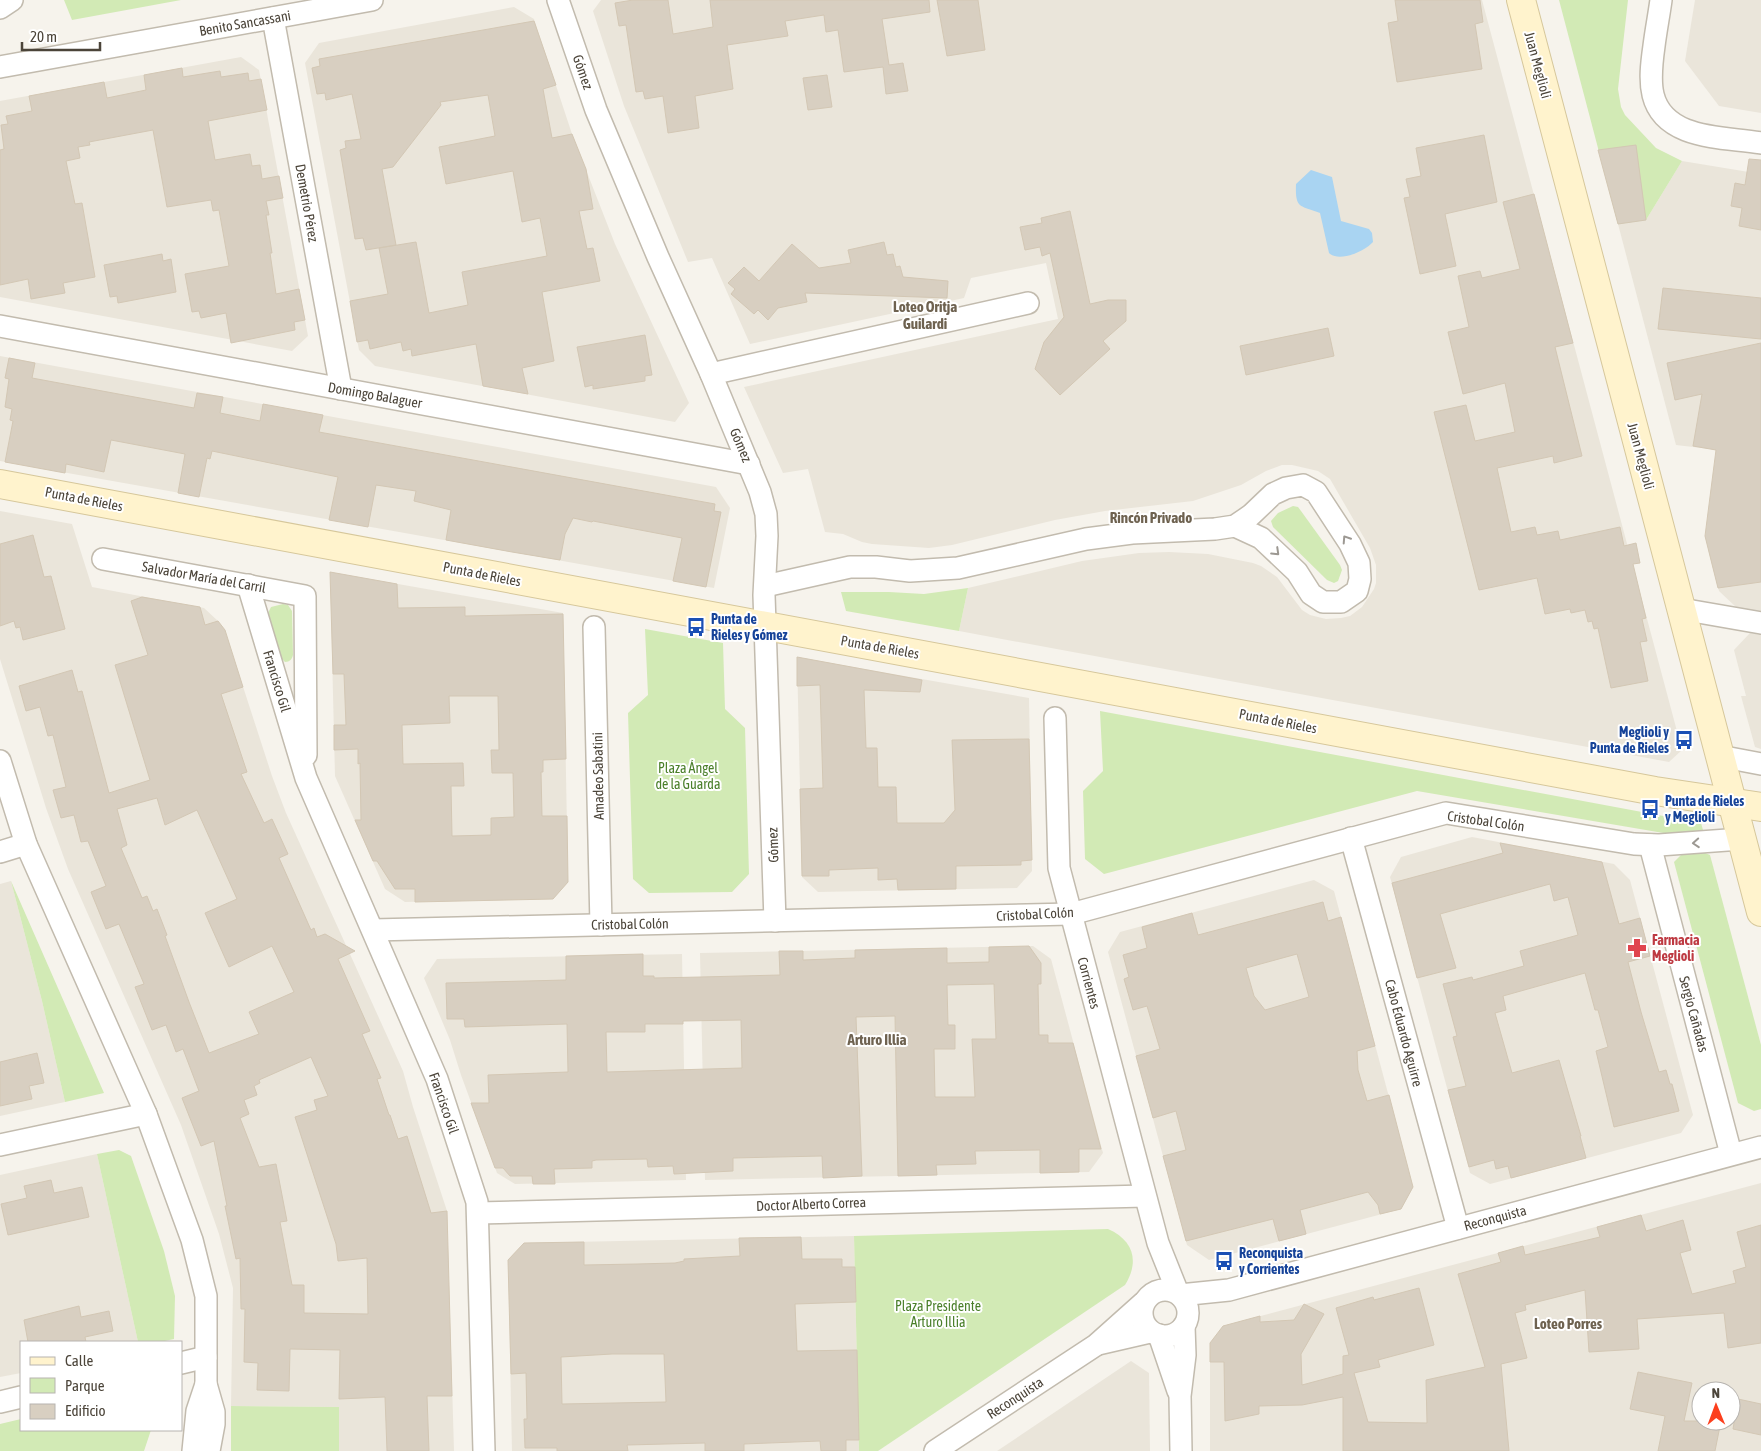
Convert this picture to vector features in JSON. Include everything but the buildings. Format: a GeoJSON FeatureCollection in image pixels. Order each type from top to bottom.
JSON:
{"type":"FeatureCollection","features":[{"type":"Feature","properties":{"kind":"street"},"geometry":{"type":"LineString","coordinates":[[0,8],[12,0]]}},
{"type":"Feature","properties":{"kind":"street","name":"Benito Sancassani"},"geometry":{"type":"LineString","coordinates":[[0,67],[372,0]]}},
{"type":"Feature","properties":{"kind":"street","name":"Gómez"},"geometry":{"type":"LineString","coordinates":[[558,0],[596,110],[749,464],[766,514],[767,558],[764,586],[764,626],[776,921]]}},
{"type":"Feature","properties":{"kind":"street","name":"Juan Meglioli"},"geometry":{"type":"LineString","coordinates":[[1521,0],[1761,912]]}},
{"type":"Feature","properties":{"kind":"street"},"geometry":{"type":"LineString","coordinates":[[1661,0],[1650,77],[1651,91],[1656,104],[1674,124],[1687,130],[1700,134],[1761,143]]}},
{"type":"Feature","properties":{"kind":"street","name":"Demetrio Pérez"},"geometry":{"type":"LineString","coordinates":[[273,18],[341,389]]}},
{"type":"Feature","properties":{"kind":"street"},"geometry":{"type":"LineString","coordinates":[[711,374],[1028,303]]}},
{"type":"Feature","properties":{"kind":"street","name":"Domingo Balaguer"},"geometry":{"type":"LineString","coordinates":[[0,326],[749,464]]}},
{"type":"Feature","properties":{"kind":"street","name":"Punta de Rieles"},"geometry":{"type":"LineString","coordinates":[[0,484],[1645,789],[1761,807]]}},
{"type":"Feature","properties":{"kind":"street"},"geometry":{"type":"LineString","coordinates":[[764,586],[850,567],[876,567],[910,571],[958,568],[1086,539],[1132,533],[1215,529],[1236,526],[1273,494],[1286,488],[1303,485],[1316,492],[1350,544],[1359,563],[1360,579],[1357,591],[1341,602],[1323,602],[1311,594],[1297,572],[1261,538],[1236,526]]}},
{"type":"Feature","properties":{"kind":"street","name":"Salvador María del Carril"},"geometry":{"type":"LineString","coordinates":[[103,559],[305,596]]}},
{"type":"Feature","properties":{"kind":"street","name":"Francisco Gil"},"geometry":{"type":"LineString","coordinates":[[248,585],[306,778],[437,1079],[478,1202],[484,1451]]}},
{"type":"Feature","properties":{"kind":"street","name":"Francisco Gil"},"geometry":{"type":"LineString","coordinates":[[305,596],[306,778]]}},
{"type":"Feature","properties":{"kind":"street"},"geometry":{"type":"LineString","coordinates":[[1681,609],[1761,623]]}},
{"type":"Feature","properties":{"kind":"street","name":"Amadeo Sabatini"},"geometry":{"type":"LineString","coordinates":[[594,627],[601,925]]}},
{"type":"Feature","properties":{"kind":"street","name":"Corrientes"},"geometry":{"type":"LineString","coordinates":[[1055,718],[1059,868],[1158,1243],[1179,1294]]}},
{"type":"Feature","properties":{"kind":"street"},"geometry":{"type":"LineString","coordinates":[[1719,756],[1761,764]]}},
{"type":"Feature","properties":{"kind":"street"},"geometry":{"type":"LineString","coordinates":[[0,761],[26,844],[146,1114],[192,1240],[206,1296],[206,1384],[214,1412],[214,1424],[209,1451]]}},
{"type":"Feature","properties":{"kind":"street","name":"Cristobal Colón"},"geometry":{"type":"LineString","coordinates":[[373,930],[1071,914],[1446,813],[1634,844],[1650,845],[1741,839]]}},
{"type":"Feature","properties":{"kind":"street","name":"Cabo Eduardo Aguirre"},"geometry":{"type":"LineString","coordinates":[[1350,838],[1458,1228]]}},
{"type":"Feature","properties":{"kind":"street"},"geometry":{"type":"LineString","coordinates":[[0,852],[26,844]]}},
{"type":"Feature","properties":{"kind":"street","name":"Sergio Cañadas"},"geometry":{"type":"LineString","coordinates":[[1650,845],[1731,1154]]}},
{"type":"Feature","properties":{"kind":"street"},"geometry":{"type":"LineString","coordinates":[[0,1145],[146,1114]]}},
{"type":"Feature","properties":{"kind":"street","name":"Reconquista"},"geometry":{"type":"LineString","coordinates":[[1179,1294],[1229,1290],[1761,1147]]}},
{"type":"Feature","properties":{"kind":"street","name":"Doctor Alberto Correa"},"geometry":{"type":"LineString","coordinates":[[478,1213],[1145,1196]]}},
{"type":"Feature","properties":{"kind":"street","name":"Corrientes"},"geometry":{"type":"LineString","coordinates":[[1149,1297],[1159,1265],[1158,1243]]}},
{"type":"Feature","properties":{"kind":"street"},"geometry":{"type":"LineString","coordinates":[[1180,1396],[1155,1333],[1142,1318],[1149,1297],[1164,1289],[1179,1294],[1188,1305],[1180,1396],[1181,1451]]}},
{"type":"Feature","properties":{"kind":"street","name":"Reconquista"},"geometry":{"type":"LineString","coordinates":[[1186,1322],[1229,1290]]}},
{"type":"Feature","properties":{"kind":"street","name":"Reconquista"},"geometry":{"type":"LineString","coordinates":[[935,1451],[1096,1344],[1149,1297]]}},
{"type":"Feature","properties":{"kind":"street"},"geometry":{"type":"LineString","coordinates":[[1155,1333],[1164,1336],[1176,1334],[1186,1322]]}},
{"type":"Feature","properties":{"kind":"street","name":"Reconquista"},"geometry":{"type":"LineString","coordinates":[[1096,1344],[1155,1333]]}},
{"type":"Feature","properties":{"kind":"street"},"geometry":{"type":"LineString","coordinates":[[182,1363],[206,1358]]}},
{"type":"Feature","properties":{"kind":"street"},"geometry":{"type":"LineString","coordinates":[[193,1451],[197,1411],[206,1384]]}},
{"type":"Feature","properties":{"kind":"street"},"geometry":{"type":"LineString","coordinates":[[0,1402],[20,1397]]}},
{"type":"Feature","properties":{"kind":"shaded area"},"geometry":{"type":"Polygon","coordinates":[[[601,0],[1482,0],[1682,750],[1669,762],[959,631],[968,588],[1082,561],[1139,553],[1169,552],[1208,554],[1253,563],[1277,577],[1302,610],[1310,615],[1326,619],[1350,616],[1362,607],[1376,583],[1376,565],[1370,548],[1330,479],[1318,471],[1292,465],[1282,465],[1266,471],[1241,485],[1193,501],[1105,511],[1055,520],[952,545],[929,548],[872,544],[843,534],[825,532],[808,469],[783,473],[744,387],[1058,319],[1046,263],[971,278],[964,298],[750,344],[712,258],[688,262],[624,106],[593,11],[601,0]]]}},
{"type":"Feature","properties":{"kind":"shaded area"},"geometry":{"type":"Polygon","coordinates":[[[1695,0],[1761,0],[1761,113],[1719,106],[1685,61],[1695,0]]]}},
{"type":"Feature","properties":{"kind":"shaded area"},"geometry":{"type":"Polygon","coordinates":[[[514,7],[534,19],[572,134],[615,244],[689,403],[675,422],[375,366],[359,350],[305,63],[319,43],[514,7]]]}},
{"type":"Feature","properties":{"kind":"shaded area"},"geometry":{"type":"Polygon","coordinates":[[[241,57],[259,70],[308,336],[292,351],[0,297],[0,101],[241,57]]]}},
{"type":"Feature","properties":{"kind":"shaded area"},"geometry":{"type":"Polygon","coordinates":[[[1682,161],[1761,174],[1761,455],[1676,445],[1618,224],[1646,220],[1682,161]]]}},
{"type":"Feature","properties":{"kind":"shaded area"},"geometry":{"type":"Polygon","coordinates":[[[0,356],[716,487],[730,508],[714,588],[0,461],[0,356]]]}},
{"type":"Feature","properties":{"kind":"shaded area"},"geometry":{"type":"Polygon","coordinates":[[[0,511],[72,524],[92,587],[204,608],[218,621],[225,631],[272,776],[286,813],[403,1071],[447,1211],[454,1451],[339,1451],[339,1407],[231,1406],[233,1288],[219,1234],[181,1125],[68,869],[46,808],[0,659],[0,511]]]}},
{"type":"Feature","properties":{"kind":"shaded area"},"geometry":{"type":"Polygon","coordinates":[[[1708,549],[1761,558],[1761,612],[1736,607],[1719,591],[1708,549]]]}},
{"type":"Feature","properties":{"kind":"shaded area"},"geometry":{"type":"Polygon","coordinates":[[[330,572],[563,613],[568,882],[553,899],[405,902],[385,889],[335,776],[330,572]]]}},
{"type":"Feature","properties":{"kind":"shaded area"},"geometry":{"type":"Polygon","coordinates":[[[1750,633],[1761,635],[1761,749],[1755,747],[1741,696],[1746,696],[1734,650],[1750,633]]]}},
{"type":"Feature","properties":{"kind":"shaded area"},"geometry":{"type":"Polygon","coordinates":[[[797,657],[1029,698],[1032,871],[1017,888],[818,892],[802,877],[797,657]]]}},
{"type":"Feature","properties":{"kind":"shaded area"},"geometry":{"type":"Polygon","coordinates":[[[1472,837],[1614,864],[1630,880],[1693,1115],[1681,1133],[1490,1184],[1470,1173],[1390,877],[1401,857],[1472,837]]]}},
{"type":"Feature","properties":{"kind":"shaded area"},"geometry":{"type":"Polygon","coordinates":[[[1314,880],[1334,891],[1413,1187],[1401,1209],[1209,1260],[1187,1245],[1108,952],[1120,932],[1314,880]]]}},
{"type":"Feature","properties":{"kind":"shaded area"},"geometry":{"type":"Polygon","coordinates":[[[11,881],[42,1001],[65,1102],[0,1116],[0,884],[11,881]]]}},
{"type":"Feature","properties":{"kind":"shaded area"},"geometry":{"type":"Polygon","coordinates":[[[1033,946],[1051,959],[1103,1153],[1089,1172],[705,1180],[700,953],[1033,946]]]}},
{"type":"Feature","properties":{"kind":"shaded area"},"geometry":{"type":"Polygon","coordinates":[[[682,954],[686,1180],[515,1184],[497,1173],[450,1040],[424,978],[437,959],[682,954]]]}},
{"type":"Feature","properties":{"kind":"shaded area"},"geometry":{"type":"Polygon","coordinates":[[[97,1154],[138,1341],[20,1341],[20,1373],[0,1377],[0,1175],[97,1154]]]}},
{"type":"Feature","properties":{"kind":"shaded area"},"geometry":{"type":"Polygon","coordinates":[[[1761,1183],[1761,1451],[1210,1451],[1210,1344],[1223,1326],[1761,1183]]]}},
{"type":"Feature","properties":{"kind":"shaded area"},"geometry":{"type":"Polygon","coordinates":[[[854,1236],[859,1451],[512,1451],[508,1260],[524,1243],[854,1236]]]}},
{"type":"Feature","properties":{"kind":"shaded area"},"geometry":{"type":"Polygon","coordinates":[[[1131,1361],[1149,1373],[1150,1451],[997,1451],[1131,1361]]]}},
{"type":"Feature","properties":{"kind":"green space"},"geometry":{"type":"Polygon","coordinates":[[[64,0],[181,0],[72,20],[64,0]]]}},
{"type":"Feature","properties":{"kind":"green space"},"geometry":{"type":"Polygon","coordinates":[[[1559,0],[1628,0],[1618,89],[1621,107],[1625,115],[1656,148],[1682,161],[1646,220],[1618,224],[1559,0]]]}},
{"type":"Feature","properties":{"kind":"green space"},"geometry":{"type":"Polygon","coordinates":[[[1293,506],[1298,507],[1340,565],[1342,570],[1338,581],[1334,583],[1327,580],[1273,527],[1271,521],[1278,513],[1293,506]]]}},
{"type":"Feature","properties":{"kind":"green space"},"geometry":{"type":"Polygon","coordinates":[[[968,588],[959,631],[846,611],[841,592],[924,594],[968,588]]]}},
{"type":"Feature","properties":{"kind":"green space"},"geometry":{"type":"Polygon","coordinates":[[[283,604],[288,605],[292,611],[293,655],[290,660],[285,662],[281,658],[268,613],[271,607],[283,604]]]}},
{"type":"Feature","properties":{"kind":"green space","name":"Plaza Ángel de la Guarda"},"geometry":{"type":"Polygon","coordinates":[[[645,629],[723,643],[725,709],[745,728],[749,874],[732,892],[649,893],[633,879],[628,713],[648,695],[645,629]]]}},
{"type":"Feature","properties":{"kind":"green space"},"geometry":{"type":"Polygon","coordinates":[[[1100,711],[1701,823],[1703,830],[1698,836],[1681,836],[1417,791],[1104,874],[1085,859],[1083,791],[1103,771],[1100,711]]]}},
{"type":"Feature","properties":{"kind":"green space"},"geometry":{"type":"Polygon","coordinates":[[[1685,851],[1700,851],[1710,855],[1761,1045],[1761,1109],[1754,1111],[1738,1103],[1674,862],[1685,851]]]}},
{"type":"Feature","properties":{"kind":"green space"},"geometry":{"type":"Polygon","coordinates":[[[11,881],[104,1093],[65,1102],[42,1001],[11,881]]]}},
{"type":"Feature","properties":{"kind":"green space"},"geometry":{"type":"Polygon","coordinates":[[[119,1150],[131,1156],[164,1251],[175,1296],[174,1339],[138,1341],[97,1154],[119,1150]]]}},
{"type":"Feature","properties":{"kind":"green space","name":"Plaza Presidente Arturo Illia"},"geometry":{"type":"Polygon","coordinates":[[[1108,1229],[1123,1239],[1132,1252],[1132,1268],[1125,1285],[878,1451],[859,1451],[854,1236],[1108,1229]]]}},
{"type":"Feature","properties":{"kind":"green space"},"geometry":{"type":"Polygon","coordinates":[[[231,1406],[339,1407],[339,1451],[231,1451],[231,1406]]]}},
{"type":"Feature","properties":{"kind":"green space"},"geometry":{"type":"Polygon","coordinates":[[[20,1419],[20,1431],[151,1431],[144,1451],[0,1451],[0,1424],[20,1419]]]}},
{"type":"Feature","properties":{"kind":"water"},"geometry":{"type":"Polygon","coordinates":[[[1311,170],[1332,177],[1341,221],[1369,229],[1372,233],[1373,242],[1352,255],[1339,257],[1329,253],[1320,213],[1303,207],[1297,198],[1296,184],[1311,170]]]}},
{"type":"Feature","properties":{"kind":"place","name":"Punta de Rieles y Gómez"},"geometry":{"type":"Point","coordinates":[696,627]}},
{"type":"Feature","properties":{"kind":"place","name":"Meglioli y Punta de Rieles"},"geometry":{"type":"Point","coordinates":[1684,740]}},
{"type":"Feature","properties":{"kind":"place","name":"Punta de Rieles y Meglioli"},"geometry":{"type":"Point","coordinates":[1650,809]}},
{"type":"Feature","properties":{"kind":"place","name":"Farmacia Meglioli"},"geometry":{"type":"Point","coordinates":[1637,948]}},
{"type":"Feature","properties":{"kind":"place","name":"Reconquista y Corrientes"},"geometry":{"type":"Point","coordinates":[1224,1261]}},
{"type":"Feature","properties":{"kind":"district","name":"Loteo Oritja Guilardi"},"geometry":{"type":"Point","coordinates":[925,316]}},
{"type":"Feature","properties":{"kind":"district","name":"Rincón Privado"},"geometry":{"type":"Point","coordinates":[1151,518]}},
{"type":"Feature","properties":{"kind":"district","name":"Arturo Illia"},"geometry":{"type":"Point","coordinates":[877,1040]}},
{"type":"Feature","properties":{"kind":"district","name":"Loteo Porres"},"geometry":{"type":"Point","coordinates":[1568,1324]}}]}
